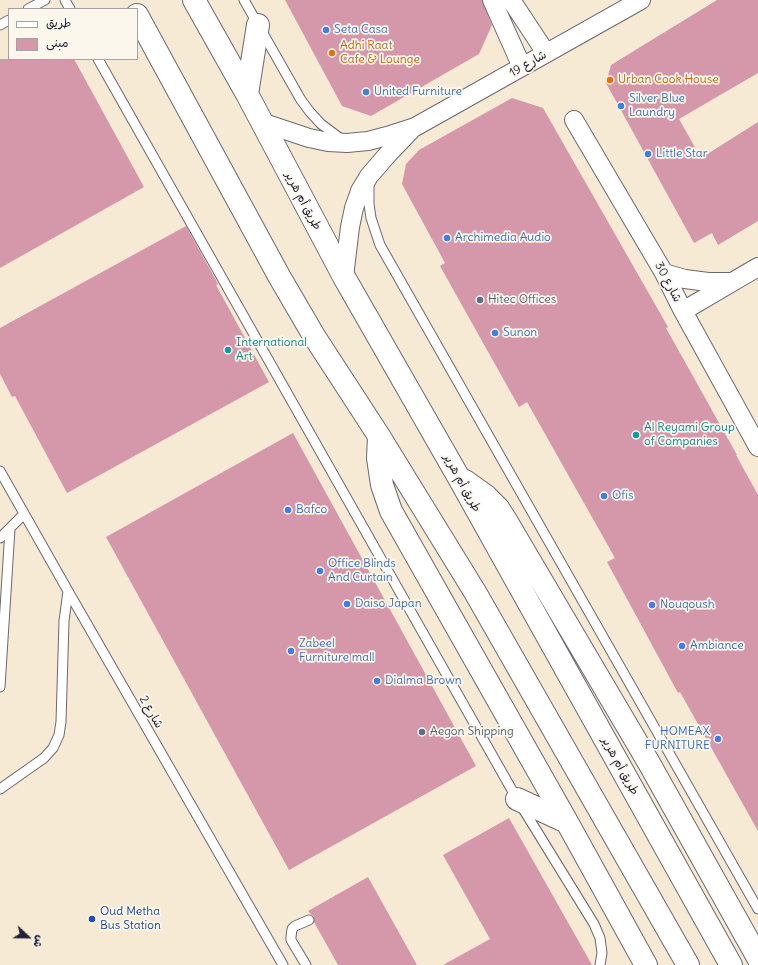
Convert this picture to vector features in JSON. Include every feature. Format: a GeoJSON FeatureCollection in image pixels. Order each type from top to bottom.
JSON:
{"type":"FeatureCollection","features":[{"type":"Feature","properties":{"kind":"main road","name":"طريق أم هرير"},"geometry":{"type":"LineString","coordinates":[[194,0],[344,276],[459,478],[731,965]]}},
{"type":"Feature","properties":{"kind":"main road"},"geometry":{"type":"LineString","coordinates":[[138,16],[279,276],[314,336],[379,436],[476,592],[688,965]]}},
{"type":"Feature","properties":{"kind":"main road"},"geometry":{"type":"LineString","coordinates":[[246,94],[258,25]]}},
{"type":"Feature","properties":{"kind":"main road"},"geometry":{"type":"LineString","coordinates":[[379,436],[378,458],[382,485],[391,511],[567,822],[641,962]]}},
{"type":"Feature","properties":{"kind":"main road"},"geometry":{"type":"LineString","coordinates":[[459,478],[486,496],[498,508],[507,522],[650,763],[758,958]]}},
{"type":"Feature","properties":{"kind":"main road"},"geometry":{"type":"LineString","coordinates":[[517,799],[567,822]]}},
{"type":"Feature","properties":{"kind":"street"},"geometry":{"type":"LineString","coordinates":[[492,0],[522,67]]}},
{"type":"Feature","properties":{"kind":"street"},"geometry":{"type":"LineString","coordinates":[[511,0],[546,53]]}},
{"type":"Feature","properties":{"kind":"street","name":"شارع 19"},"geometry":{"type":"LineString","coordinates":[[261,122],[309,138],[328,142],[347,143],[368,141],[414,127],[641,0]]}},
{"type":"Feature","properties":{"kind":"street","name":"شارع 30"},"geometry":{"type":"LineString","coordinates":[[574,120],[664,273],[683,311],[758,447]]}},
{"type":"Feature","properties":{"kind":"street","name":"شارع 19"},"geometry":{"type":"LineString","coordinates":[[344,276],[350,227],[354,208],[360,191],[369,176],[414,127]]}},
{"type":"Feature","properties":{"kind":"street"},"geometry":{"type":"LineString","coordinates":[[683,311],[758,267]]}},
{"type":"Feature","properties":{"kind":"street"},"geometry":{"type":"LineString","coordinates":[[664,273],[691,280],[732,282]]}},
{"type":"Feature","properties":{"kind":"lane"},"geometry":{"type":"LineString","coordinates":[[30,8],[44,0]]}},
{"type":"Feature","properties":{"kind":"lane"},"geometry":{"type":"LineString","coordinates":[[244,0],[301,100],[321,124],[347,143]]}},
{"type":"Feature","properties":{"kind":"lane"},"geometry":{"type":"LineString","coordinates":[[99,60],[517,799],[594,924],[600,938],[602,953],[600,965]]}},
{"type":"Feature","properties":{"kind":"lane"},"geometry":{"type":"LineString","coordinates":[[369,176],[368,190],[371,218],[380,245],[758,909]]}},
{"type":"Feature","properties":{"kind":"lane","name":"شارع 2"},"geometry":{"type":"LineString","coordinates":[[0,471],[283,965]]}},
{"type":"Feature","properties":{"kind":"lane"},"geometry":{"type":"LineString","coordinates":[[0,538],[24,514]]}},
{"type":"Feature","properties":{"kind":"lane"},"geometry":{"type":"LineString","coordinates":[[0,687],[10,529]]}},
{"type":"Feature","properties":{"kind":"lane"},"geometry":{"type":"LineString","coordinates":[[0,789],[44,758],[53,748],[59,735],[61,722],[64,621],[68,591]]}},
{"type":"Feature","properties":{"kind":"lane"},"geometry":{"type":"LineString","coordinates":[[306,965],[291,940],[291,936],[292,929],[295,926],[308,920]]}},
{"type":"Feature","properties":{"kind":"building"},"geometry":{"type":"Polygon","coordinates":[[[285,0],[482,0],[492,25],[479,54],[371,116],[342,106],[285,0]]]}},
{"type":"Feature","properties":{"kind":"building"},"geometry":{"type":"Polygon","coordinates":[[[717,0],[758,0],[758,73],[679,119],[701,158],[758,122],[758,221],[718,245],[712,233],[694,243],[606,83],[611,65],[717,0]]]}},
{"type":"Feature","properties":{"kind":"building"},"geometry":{"type":"Polygon","coordinates":[[[0,59],[75,60],[144,187],[0,268],[0,59]]]}},
{"type":"Feature","properties":{"kind":"building"},"geometry":{"type":"Polygon","coordinates":[[[512,98],[543,108],[668,327],[666,328],[758,495],[758,831],[680,692],[678,693],[607,562],[615,558],[527,402],[519,407],[440,266],[445,263],[402,184],[406,164],[419,150],[512,98]]]}},
{"type":"Feature","properties":{"kind":"building"},"geometry":{"type":"Polygon","coordinates":[[[186,226],[218,284],[216,285],[269,382],[67,493],[15,396],[12,397],[0,374],[0,328],[186,226]]]}},
{"type":"Feature","properties":{"kind":"building","name":"Zabeel Furniture mall"},"geometry":{"type":"Polygon","coordinates":[[[293,433],[476,766],[289,870],[106,537],[293,433]]]}},
{"type":"Feature","properties":{"kind":"building"},"geometry":{"type":"Polygon","coordinates":[[[509,818],[592,965],[443,965],[490,939],[443,855],[509,818]]]}},
{"type":"Feature","properties":{"kind":"building"},"geometry":{"type":"Polygon","coordinates":[[[368,877],[417,965],[338,965],[314,922],[314,917],[308,911],[368,877]]]}},
{"type":"Feature","properties":{"kind":"place","name":"Seta Casa"},"geometry":{"type":"Point","coordinates":[326,30]}},
{"type":"Feature","properties":{"kind":"place","name":"Adhi Raat Cafe & Lounge"},"geometry":{"type":"Point","coordinates":[332,53]}},
{"type":"Feature","properties":{"kind":"place","name":"Urban Cook House"},"geometry":{"type":"Point","coordinates":[610,80]}},
{"type":"Feature","properties":{"kind":"place","name":"United Furniture"},"geometry":{"type":"Point","coordinates":[366,92]}},
{"type":"Feature","properties":{"kind":"place","name":"Silver Blue Laundry"},"geometry":{"type":"Point","coordinates":[621,106]}},
{"type":"Feature","properties":{"kind":"place","name":"Little Star"},"geometry":{"type":"Point","coordinates":[648,154]}},
{"type":"Feature","properties":{"kind":"place","name":"Archimedia Audio"},"geometry":{"type":"Point","coordinates":[447,238]}},
{"type":"Feature","properties":{"kind":"place","name":"Hitec Offices"},"geometry":{"type":"Point","coordinates":[480,300]}},
{"type":"Feature","properties":{"kind":"place","name":"Sunon"},"geometry":{"type":"Point","coordinates":[495,333]}},
{"type":"Feature","properties":{"kind":"place","name":"International Art"},"geometry":{"type":"Point","coordinates":[228,350]}},
{"type":"Feature","properties":{"kind":"place","name":"Al Reyami Group of Companies"},"geometry":{"type":"Point","coordinates":[636,435]}},
{"type":"Feature","properties":{"kind":"place","name":"Ofis"},"geometry":{"type":"Point","coordinates":[604,496]}},
{"type":"Feature","properties":{"kind":"place","name":"Bafco"},"geometry":{"type":"Point","coordinates":[288,510]}},
{"type":"Feature","properties":{"kind":"place","name":"Office Blinds And Curtain"},"geometry":{"type":"Point","coordinates":[320,571]}},
{"type":"Feature","properties":{"kind":"place","name":"Daiso Japan"},"geometry":{"type":"Point","coordinates":[347,604]}},
{"type":"Feature","properties":{"kind":"place","name":"Nouqoush"},"geometry":{"type":"Point","coordinates":[652,605]}},
{"type":"Feature","properties":{"kind":"place","name":"Ambiance"},"geometry":{"type":"Point","coordinates":[682,646]}},
{"type":"Feature","properties":{"kind":"place","name":"Zabeel Furniture mall"},"geometry":{"type":"Point","coordinates":[291,651]}},
{"type":"Feature","properties":{"kind":"place","name":"Dialma Brown"},"geometry":{"type":"Point","coordinates":[377,681]}},
{"type":"Feature","properties":{"kind":"place","name":"Aegon Shipping"},"geometry":{"type":"Point","coordinates":[422,732]}},
{"type":"Feature","properties":{"kind":"place","name":"HOMEAX FURNITURE"},"geometry":{"type":"Point","coordinates":[718,739]}},
{"type":"Feature","properties":{"kind":"place","name":"Oud Metha Bus Station"},"geometry":{"type":"Point","coordinates":[92,919]}}]}
